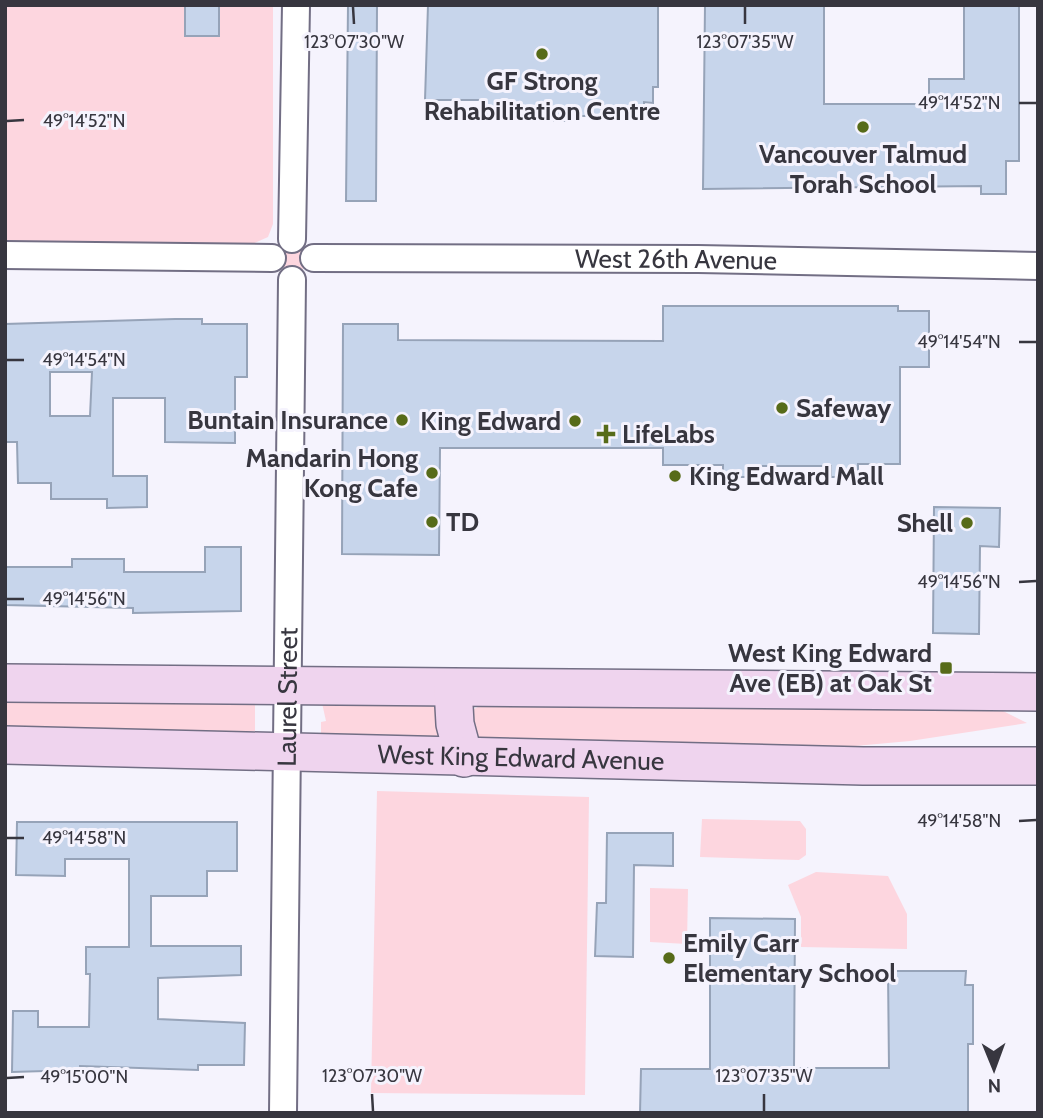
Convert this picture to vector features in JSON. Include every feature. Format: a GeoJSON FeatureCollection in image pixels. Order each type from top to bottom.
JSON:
{"type":"FeatureCollection","features":[{"type":"Feature","properties":{"kind":"main road"},"geometry":{"type":"LineString","coordinates":[[5,683],[1038,692]]}},
{"type":"Feature","properties":{"kind":"main road"},"geometry":{"type":"LineString","coordinates":[[453,688],[455,724],[464,758]]}},
{"type":"Feature","properties":{"kind":"main road","name":"West King Edward Avenue"},"geometry":{"type":"LineString","coordinates":[[5,746],[287,751],[464,758],[1038,766]]}},
{"type":"Feature","properties":{"kind":"street"},"geometry":{"type":"LineString","coordinates":[[292,239],[296,5]]}},
{"type":"Feature","properties":{"kind":"street"},"geometry":{"type":"LineString","coordinates":[[292,239],[307,244],[314,258],[308,274],[292,280],[277,273],[272,258],[279,245],[292,239]]}},
{"type":"Feature","properties":{"kind":"street"},"geometry":{"type":"LineString","coordinates":[[5,255],[272,258]]}},
{"type":"Feature","properties":{"kind":"street","name":"West 26th Avenue"},"geometry":{"type":"LineString","coordinates":[[314,258],[698,260],[1038,266]]}},
{"type":"Feature","properties":{"kind":"street","name":"Laurel Street"},"geometry":{"type":"LineString","coordinates":[[283,1113],[292,280]]}},
{"type":"Feature","properties":{"kind":"shaded area"},"geometry":{"type":"Polygon","coordinates":[[[5,5],[273,5],[273,224],[268,237],[250,245],[5,243],[5,5]]]}},
{"type":"Feature","properties":{"kind":"shaded area"},"geometry":{"type":"Polygon","coordinates":[[[293,245],[303,249],[307,259],[303,269],[293,273],[283,269],[279,259],[283,249],[293,245]]]}},
{"type":"Feature","properties":{"kind":"shaded area"},"geometry":{"type":"Polygon","coordinates":[[[5,699],[255,702],[255,731],[219,738],[5,732],[5,699]]]}},
{"type":"Feature","properties":{"kind":"shaded area"},"geometry":{"type":"Polygon","coordinates":[[[322,703],[436,705],[448,740],[353,741],[321,733],[321,722],[326,721],[322,703]]]}},
{"type":"Feature","properties":{"kind":"shaded area"},"geometry":{"type":"Polygon","coordinates":[[[482,705],[970,709],[1003,711],[1027,723],[910,741],[822,749],[479,740],[471,733],[472,710],[482,705]]]}},
{"type":"Feature","properties":{"kind":"shaded area"},"geometry":{"type":"Polygon","coordinates":[[[377,791],[589,797],[585,1095],[371,1093],[377,791]]]}},
{"type":"Feature","properties":{"kind":"shaded area"},"geometry":{"type":"Polygon","coordinates":[[[702,819],[800,821],[806,829],[806,855],[799,860],[700,857],[702,819]]]}},
{"type":"Feature","properties":{"kind":"shaded area"},"geometry":{"type":"Polygon","coordinates":[[[816,872],[888,876],[907,914],[907,949],[801,947],[801,917],[788,885],[816,872]]]}},
{"type":"Feature","properties":{"kind":"shaded area"},"geometry":{"type":"Polygon","coordinates":[[[650,888],[688,889],[687,944],[650,942],[650,888]]]}},
{"type":"Feature","properties":{"kind":"building"},"geometry":{"type":"Polygon","coordinates":[[[185,5],[219,5],[219,36],[185,36],[185,5]]]}},
{"type":"Feature","properties":{"kind":"building"},"geometry":{"type":"Polygon","coordinates":[[[348,5],[377,5],[376,201],[346,201],[348,5]]]}},
{"type":"Feature","properties":{"kind":"building","name":"GF Strong Rehabilitation Centre"},"geometry":{"type":"Polygon","coordinates":[[[428,5],[658,5],[658,87],[653,87],[653,103],[644,102],[644,116],[577,116],[578,121],[554,121],[554,115],[502,115],[502,120],[482,120],[482,100],[425,100],[428,5]]]}},
{"type":"Feature","properties":{"kind":"building"},"geometry":{"type":"Polygon","coordinates":[[[705,5],[824,5],[824,104],[929,104],[929,79],[964,79],[964,5],[1019,5],[1019,161],[1006,161],[1006,194],[981,194],[981,186],[703,189],[705,5]]]}},
{"type":"Feature","properties":{"kind":"building"},"geometry":{"type":"Polygon","coordinates":[[[663,306],[898,306],[898,311],[929,311],[929,367],[900,367],[900,464],[858,464],[858,477],[831,477],[831,466],[748,466],[748,477],[723,477],[723,465],[663,465],[663,448],[440,448],[439,555],[342,554],[343,324],[398,324],[398,340],[663,341],[663,306]]]}},
{"type":"Feature","properties":{"kind":"building"},"geometry":{"type":"Polygon","coordinates":[[[202,319],[202,324],[247,324],[247,377],[235,377],[235,443],[165,442],[165,398],[113,398],[113,476],[147,476],[147,507],[107,508],[107,499],[51,499],[51,483],[18,483],[17,442],[5,442],[5,324],[202,319]],[[50,372],[50,416],[90,416],[92,372],[50,372]]]}},
{"type":"Feature","properties":{"kind":"building"},"geometry":{"type":"Polygon","coordinates":[[[934,507],[1000,508],[999,547],[980,546],[979,634],[933,633],[934,507]]]}},
{"type":"Feature","properties":{"kind":"building"},"geometry":{"type":"Polygon","coordinates":[[[205,547],[241,547],[241,611],[133,613],[133,608],[5,605],[5,567],[72,567],[72,559],[124,559],[124,572],[205,572],[205,547]]]}},
{"type":"Feature","properties":{"kind":"building"},"geometry":{"type":"Polygon","coordinates":[[[17,822],[237,822],[237,871],[207,871],[207,896],[151,896],[151,946],[241,946],[241,975],[158,978],[158,1019],[245,1023],[244,1065],[198,1065],[198,1070],[80,1066],[80,1070],[12,1072],[13,1011],[38,1011],[38,1027],[89,1027],[90,974],[86,974],[86,947],[129,947],[129,859],[65,859],[65,876],[16,875],[17,822]]]}},
{"type":"Feature","properties":{"kind":"building"},"geometry":{"type":"Polygon","coordinates":[[[607,833],[673,833],[673,866],[634,865],[633,957],[595,956],[597,903],[606,903],[607,833]]]}},
{"type":"Feature","properties":{"kind":"building"},"geometry":{"type":"Polygon","coordinates":[[[710,918],[795,919],[794,1068],[889,1068],[888,971],[966,971],[965,985],[973,985],[973,1044],[968,1044],[968,1113],[640,1113],[641,1069],[710,1069],[710,918]]]}},
{"type":"Feature","properties":{"kind":"place","name":"GF Strong Rehabilitation Centre"},"geometry":{"type":"Point","coordinates":[542,54]}},
{"type":"Feature","properties":{"kind":"place","name":"Vancouver Talmud Torah School"},"geometry":{"type":"Point","coordinates":[863,127]}},
{"type":"Feature","properties":{"kind":"place","name":"Safeway"},"geometry":{"type":"Point","coordinates":[782,408]}},
{"type":"Feature","properties":{"kind":"place","name":"Buntain Insurance"},"geometry":{"type":"Point","coordinates":[402,420]}},
{"type":"Feature","properties":{"kind":"place","name":"King Edward"},"geometry":{"type":"Point","coordinates":[575,421]}},
{"type":"Feature","properties":{"kind":"place","name":"LifeLabs"},"geometry":{"type":"Point","coordinates":[606,434]}},
{"type":"Feature","properties":{"kind":"place","name":"Mandarin Hong Kong Cafe"},"geometry":{"type":"Point","coordinates":[432,473]}},
{"type":"Feature","properties":{"kind":"place","name":"King Edward Mall"},"geometry":{"type":"Point","coordinates":[675,476]}},
{"type":"Feature","properties":{"kind":"place","name":"TD"},"geometry":{"type":"Point","coordinates":[432,522]}},
{"type":"Feature","properties":{"kind":"place","name":"Shell"},"geometry":{"type":"Point","coordinates":[967,523]}},
{"type":"Feature","properties":{"kind":"place","name":"West King Edward Ave (EB) at Oak St"},"geometry":{"type":"Point","coordinates":[946,668]}},
{"type":"Feature","properties":{"kind":"place","name":"Emily Carr Elementary School"},"geometry":{"type":"Point","coordinates":[669,958]}}]}
